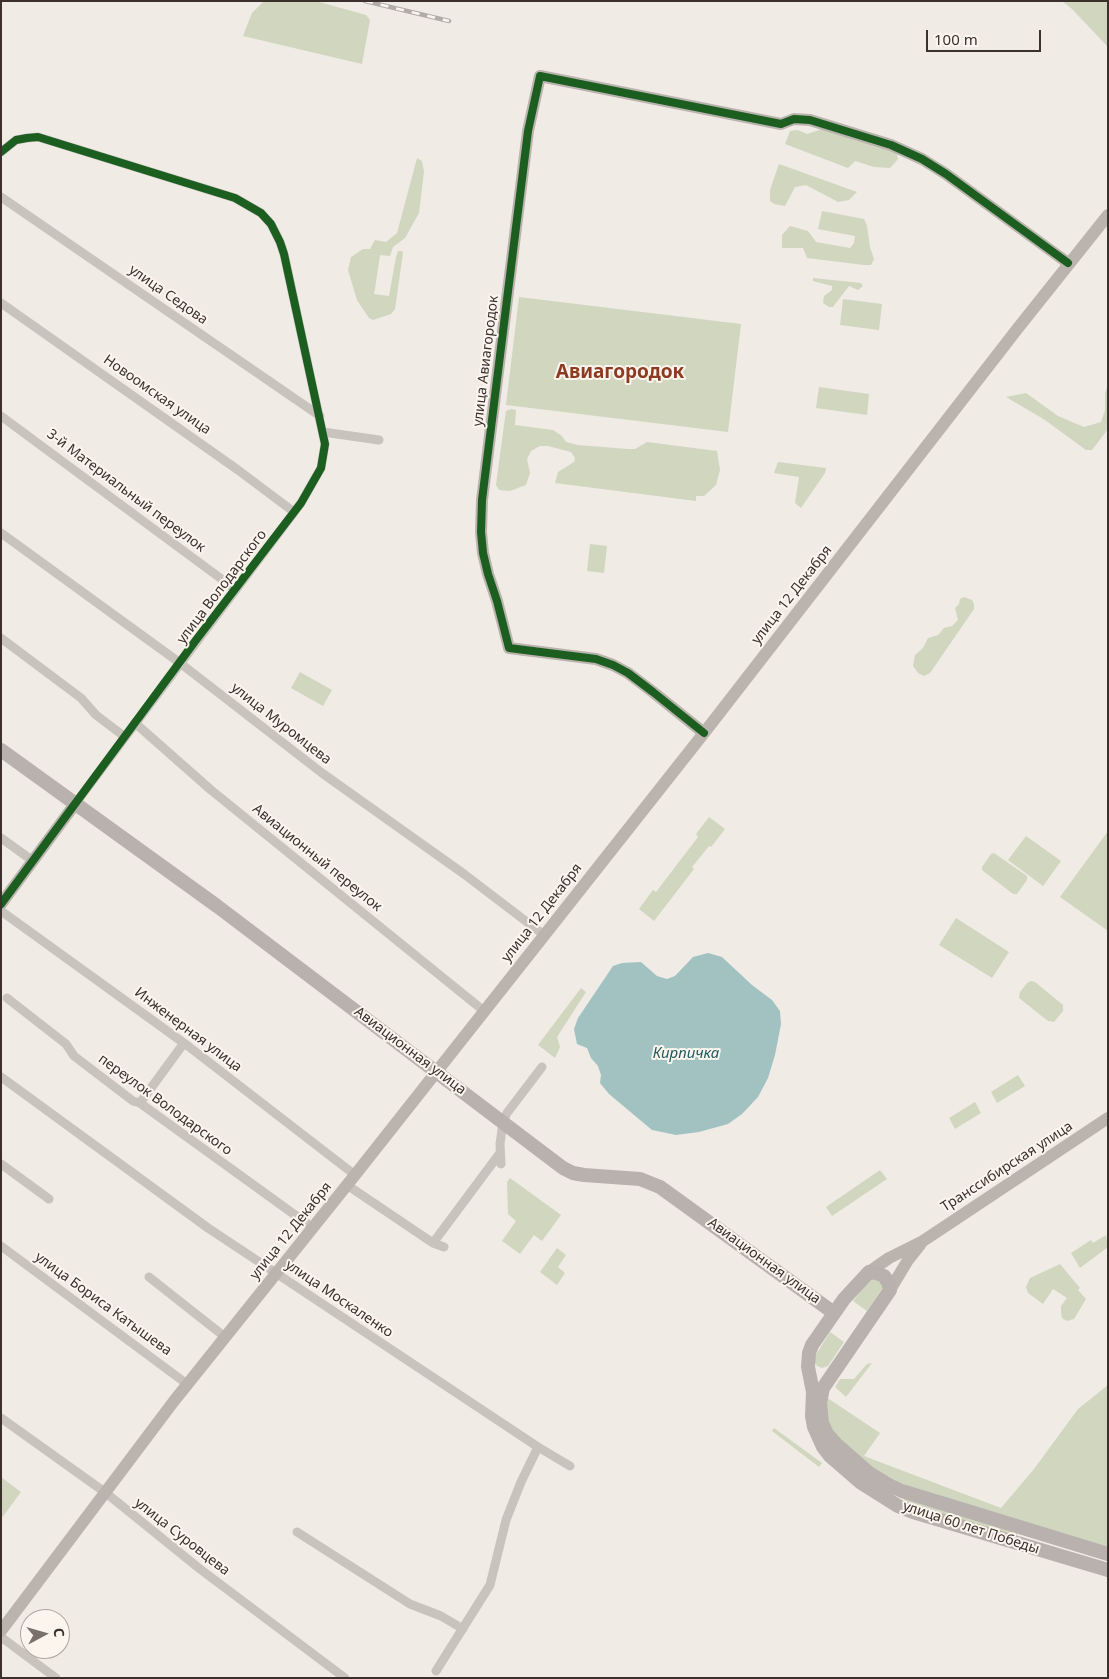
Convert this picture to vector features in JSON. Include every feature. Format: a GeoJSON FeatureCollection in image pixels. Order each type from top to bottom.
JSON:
{"type":"FeatureCollection","features":[{"type":"Feature","properties":{"kind":"main road","name":"улица Авиагородок"},"geometry":{"type":"LineString","coordinates":[[704,733],[628,673],[613,665],[596,659],[509,648],[483,553],[481,532],[482,500],[528,131],[540,76],[781,124],[794,119],[810,120],[891,145],[922,159],[946,174],[1068,263]]}},
{"type":"Feature","properties":{"kind":"main road","name":"улица 12 Декабря"},"geometry":{"type":"LineString","coordinates":[[1,1631],[187,1384],[351,1180],[704,733],[1068,263],[1108,215]]}},
{"type":"Feature","properties":{"kind":"main road","name":"Авиационная улица"},"geometry":{"type":"LineString","coordinates":[[1,750],[225,912],[563,1168],[573,1172],[634,1178],[660,1187],[834,1313]]}},
{"type":"Feature","properties":{"kind":"main road","name":"улица Володарского"},"geometry":{"type":"LineString","coordinates":[[1,904],[75,804]]}},
{"type":"Feature","properties":{"kind":"main road","name":"Транссибирская улица"},"geometry":{"type":"LineString","coordinates":[[923,1241],[1108,1118]]}},
{"type":"Feature","properties":{"kind":"main road","name":"улица 60 лет Победы"},"geometry":{"type":"LineString","coordinates":[[923,1241],[889,1258],[869,1272],[844,1299],[812,1345],[808,1360],[812,1392],[812,1416],[814,1427],[823,1446],[842,1467],[860,1482],[898,1506],[1108,1570]]}},
{"type":"Feature","properties":{"kind":"main road","name":"улица 60 лет Победы"},"geometry":{"type":"LineString","coordinates":[[923,1241],[908,1260],[890,1290],[823,1388],[820,1413],[827,1434],[847,1455],[869,1473],[902,1491],[1108,1554]]}},
{"type":"Feature","properties":{"kind":"main road"},"geometry":{"type":"LineString","coordinates":[[869,1272],[876,1272],[884,1276],[890,1290]]}},
{"type":"Feature","properties":{"kind":"main road"},"geometry":{"type":"LineString","coordinates":[[808,1360],[812,1367],[819,1372],[835,1369]]}},
{"type":"Feature","properties":{"kind":"main road"},"geometry":{"type":"LineString","coordinates":[[1025,1546],[1030,1530]]}},
{"type":"Feature","properties":{"kind":"street","name":"улица Володарского"},"geometry":{"type":"LineString","coordinates":[[1,152],[16,140],[38,138],[235,198],[261,213],[271,224],[280,242],[325,444],[321,468],[314,483],[294,512],[75,804]]}},
{"type":"Feature","properties":{"kind":"street","name":"улица Седова"},"geometry":{"type":"LineString","coordinates":[[1,197],[320,416]]}},
{"type":"Feature","properties":{"kind":"street","name":"Новоомская улица"},"geometry":{"type":"LineString","coordinates":[[1,303],[222,458],[294,512]]}},
{"type":"Feature","properties":{"kind":"street","name":"3-й Материальный переулок"},"geometry":{"type":"LineString","coordinates":[[1,416],[235,589]]}},
{"type":"Feature","properties":{"kind":"street"},"geometry":{"type":"LineString","coordinates":[[323,432],[379,440]]}},
{"type":"Feature","properties":{"kind":"street","name":"улица Муромцева"},"geometry":{"type":"LineString","coordinates":[[1,533],[180,663],[322,773],[464,874],[544,936]]}},
{"type":"Feature","properties":{"kind":"street"},"geometry":{"type":"LineString","coordinates":[[1,638],[81,698],[96,715],[125,737]]}},
{"type":"Feature","properties":{"kind":"street","name":"Авиационный переулок"},"geometry":{"type":"LineString","coordinates":[[135,723],[212,790],[484,1011]]}},
{"type":"Feature","properties":{"kind":"street"},"geometry":{"type":"LineString","coordinates":[[1,838],[33,861]]}},
{"type":"Feature","properties":{"kind":"street","name":"Инженерная улица"},"geometry":{"type":"LineString","coordinates":[[1,911],[184,1043],[351,1180],[434,1243],[444,1247]]}},
{"type":"Feature","properties":{"kind":"street","name":"переулок Володарского"},"geometry":{"type":"LineString","coordinates":[[7,998],[66,1044],[74,1056],[133,1101],[140,1103],[312,1228]]}},
{"type":"Feature","properties":{"kind":"street"},"geometry":{"type":"LineString","coordinates":[[140,1103],[184,1043]]}},
{"type":"Feature","properties":{"kind":"street"},"geometry":{"type":"LineString","coordinates":[[501,1164],[500,1153],[503,1122],[507,1113],[542,1067]]}},
{"type":"Feature","properties":{"kind":"street","name":"улица Москаленко"},"geometry":{"type":"LineString","coordinates":[[1,1077],[208,1228],[538,1447],[570,1466]]}},
{"type":"Feature","properties":{"kind":"street"},"geometry":{"type":"LineString","coordinates":[[434,1243],[500,1153]]}},
{"type":"Feature","properties":{"kind":"street"},"geometry":{"type":"LineString","coordinates":[[1,1164],[49,1199]]}},
{"type":"Feature","properties":{"kind":"street","name":"улица Бориса Катышева"},"geometry":{"type":"LineString","coordinates":[[1,1246],[187,1384]]}},
{"type":"Feature","properties":{"kind":"street"},"geometry":{"type":"LineString","coordinates":[[149,1277],[225,1337]]}},
{"type":"Feature","properties":{"kind":"street","name":"улица Суровцева"},"geometry":{"type":"LineString","coordinates":[[1,1418],[106,1493],[200,1569],[345,1678]]}},
{"type":"Feature","properties":{"kind":"street"},"geometry":{"type":"LineString","coordinates":[[436,1671],[490,1585],[506,1520],[520,1482],[538,1447]]}},
{"type":"Feature","properties":{"kind":"street"},"geometry":{"type":"LineString","coordinates":[[297,1532],[410,1604],[464,1628]]}},
{"type":"Feature","properties":{"kind":"street"},"geometry":{"type":"LineString","coordinates":[[1,1637],[56,1678]]}},
{"type":"Feature","properties":{"kind":"green space"},"geometry":{"type":"Polygon","coordinates":[[[264,1],[316,1],[366,15],[370,20],[362,64],[243,36],[252,13],[264,1]]]}},
{"type":"Feature","properties":{"kind":"green space"},"geometry":{"type":"Polygon","coordinates":[[[1062,1],[1108,1],[1108,47],[1072,9],[1062,1]]]}},
{"type":"Feature","properties":{"kind":"green space"},"geometry":{"type":"Polygon","coordinates":[[[822,129],[896,151],[898,159],[890,168],[874,167],[855,161],[848,168],[785,144],[790,131],[798,130],[807,134],[822,129]]]}},
{"type":"Feature","properties":{"kind":"green space"},"geometry":{"type":"Polygon","coordinates":[[[417,158],[422,161],[424,172],[419,213],[405,238],[393,247],[390,256],[380,255],[374,294],[389,296],[396,257],[398,251],[402,251],[395,309],[391,314],[373,320],[369,318],[357,300],[348,270],[351,257],[363,249],[370,249],[375,240],[386,242],[397,233],[417,158]]]}},
{"type":"Feature","properties":{"kind":"green space"},"geometry":{"type":"Polygon","coordinates":[[[779,164],[857,192],[849,200],[838,202],[806,185],[795,187],[785,206],[774,204],[770,201],[770,190],[779,164]]]}},
{"type":"Feature","properties":{"kind":"green space"},"geometry":{"type":"Polygon","coordinates":[[[822,211],[864,219],[874,259],[871,265],[807,258],[803,248],[782,248],[782,235],[790,226],[808,231],[816,242],[850,248],[854,243],[855,236],[818,229],[822,211]]]}},
{"type":"Feature","properties":{"kind":"green space"},"geometry":{"type":"Polygon","coordinates":[[[813,278],[861,283],[863,286],[858,290],[849,286],[833,307],[829,307],[823,303],[824,296],[832,290],[832,286],[813,281],[813,278]]]}},
{"type":"Feature","properties":{"kind":"green space"},"geometry":{"type":"Polygon","coordinates":[[[519,297],[741,324],[728,432],[506,405],[519,297]]]}},
{"type":"Feature","properties":{"kind":"green space"},"geometry":{"type":"Polygon","coordinates":[[[843,299],[882,304],[879,330],[840,325],[843,299]]]}},
{"type":"Feature","properties":{"kind":"green space"},"geometry":{"type":"Polygon","coordinates":[[[1108,385],[1108,429],[1092,450],[1086,450],[1045,420],[1006,397],[1026,393],[1058,416],[1084,427],[1101,422],[1105,410],[1105,393],[1108,385]]]}},
{"type":"Feature","properties":{"kind":"green space"},"geometry":{"type":"Polygon","coordinates":[[[819,387],[869,394],[867,415],[816,408],[819,387]]]}},
{"type":"Feature","properties":{"kind":"green space"},"geometry":{"type":"Polygon","coordinates":[[[516,410],[515,425],[553,430],[562,436],[566,442],[578,445],[635,449],[647,442],[717,451],[720,470],[716,485],[704,496],[696,496],[696,501],[555,483],[558,472],[574,462],[575,458],[571,452],[548,446],[540,446],[531,451],[527,459],[530,473],[526,485],[510,491],[499,490],[496,485],[506,411],[516,410]]]}},
{"type":"Feature","properties":{"kind":"green space"},"geometry":{"type":"Polygon","coordinates":[[[778,462],[826,468],[825,473],[801,508],[795,503],[799,477],[774,473],[778,462]]]}},
{"type":"Feature","properties":{"kind":"green space"},"geometry":{"type":"Polygon","coordinates":[[[590,544],[607,546],[604,573],[587,571],[590,544]]]}},
{"type":"Feature","properties":{"kind":"green space"},"geometry":{"type":"Polygon","coordinates":[[[964,597],[972,600],[974,609],[930,673],[924,676],[918,673],[913,666],[915,655],[923,648],[928,638],[938,635],[944,628],[952,626],[958,620],[955,608],[959,604],[960,599],[964,597]]]}},
{"type":"Feature","properties":{"kind":"green space"},"geometry":{"type":"Polygon","coordinates":[[[300,672],[332,690],[323,706],[291,688],[300,672]]]}},
{"type":"Feature","properties":{"kind":"green space"},"geometry":{"type":"Polygon","coordinates":[[[709,817],[725,829],[692,867],[694,869],[654,921],[639,909],[653,890],[656,892],[698,837],[696,834],[709,817]]]}},
{"type":"Feature","properties":{"kind":"green space"},"geometry":{"type":"Polygon","coordinates":[[[1108,831],[1108,931],[1060,897],[1108,831]]]}},
{"type":"Feature","properties":{"kind":"green space"},"geometry":{"type":"Polygon","coordinates":[[[1026,836],[1061,861],[1043,886],[1008,860],[1026,836]]]}},
{"type":"Feature","properties":{"kind":"green space"},"geometry":{"type":"Polygon","coordinates":[[[994,853],[1027,876],[1027,880],[1017,894],[1013,894],[982,870],[991,854],[994,853]]]}},
{"type":"Feature","properties":{"kind":"green space"},"geometry":{"type":"Polygon","coordinates":[[[956,918],[1009,952],[992,978],[939,945],[956,918]]]}},
{"type":"Feature","properties":{"kind":"green space"},"geometry":{"type":"Polygon","coordinates":[[[1031,981],[1035,982],[1063,1005],[1063,1011],[1054,1022],[1048,1021],[1019,998],[1020,992],[1031,981]]]}},
{"type":"Feature","properties":{"kind":"green space"},"geometry":{"type":"Polygon","coordinates":[[[581,988],[586,992],[557,1037],[560,1047],[555,1058],[538,1045],[581,988]]]}},
{"type":"Feature","properties":{"kind":"green space"},"geometry":{"type":"Polygon","coordinates":[[[1018,1075],[1025,1086],[997,1103],[991,1092],[1018,1075]]]}},
{"type":"Feature","properties":{"kind":"green space"},"geometry":{"type":"Polygon","coordinates":[[[975,1102],[981,1113],[955,1129],[949,1118],[975,1102]]]}},
{"type":"Feature","properties":{"kind":"green space"},"geometry":{"type":"Polygon","coordinates":[[[880,1170],[887,1179],[832,1216],[826,1207],[880,1170]]]}},
{"type":"Feature","properties":{"kind":"green space"},"geometry":{"type":"Polygon","coordinates":[[[510,1178],[561,1215],[542,1241],[534,1235],[520,1254],[502,1241],[516,1221],[508,1214],[507,1182],[510,1178]]]}},
{"type":"Feature","properties":{"kind":"green space"},"geometry":{"type":"Polygon","coordinates":[[[1106,1235],[1108,1247],[1080,1268],[1071,1253],[1091,1240],[1093,1243],[1106,1235]]]}},
{"type":"Feature","properties":{"kind":"green space"},"geometry":{"type":"Polygon","coordinates":[[[557,1248],[566,1255],[558,1267],[565,1273],[557,1285],[540,1272],[557,1248]]]}},
{"type":"Feature","properties":{"kind":"green space"},"geometry":{"type":"Polygon","coordinates":[[[1060,1264],[1080,1288],[1078,1290],[1086,1299],[1074,1319],[1067,1321],[1062,1318],[1061,1306],[1067,1298],[1053,1289],[1043,1304],[1028,1293],[1026,1287],[1030,1278],[1060,1264]]]}},
{"type":"Feature","properties":{"kind":"green space"},"geometry":{"type":"Polygon","coordinates":[[[874,1279],[882,1283],[883,1287],[867,1311],[853,1301],[868,1281],[874,1279]]]}},
{"type":"Feature","properties":{"kind":"green space"},"geometry":{"type":"Polygon","coordinates":[[[830,1332],[844,1342],[828,1366],[822,1368],[817,1366],[814,1361],[815,1356],[830,1332]]]}},
{"type":"Feature","properties":{"kind":"green space"},"geometry":{"type":"Polygon","coordinates":[[[872,1363],[846,1397],[835,1387],[840,1379],[854,1379],[867,1364],[872,1363]]]}},
{"type":"Feature","properties":{"kind":"green space"},"geometry":{"type":"Polygon","coordinates":[[[1108,1385],[1108,1549],[906,1485],[888,1477],[870,1466],[844,1444],[830,1428],[824,1411],[826,1397],[880,1433],[864,1456],[1001,1508],[1034,1469],[1078,1409],[1108,1385]]]}},
{"type":"Feature","properties":{"kind":"green space"},"geometry":{"type":"Polygon","coordinates":[[[774,1428],[822,1463],[819,1467],[772,1431],[774,1428]]]}},
{"type":"Feature","properties":{"kind":"green space"},"geometry":{"type":"Polygon","coordinates":[[[1,1477],[21,1492],[1,1519],[1,1477]]]}},
{"type":"Feature","properties":{"kind":"green space"},"geometry":{"type":"Polygon","coordinates":[[[905,1497],[1018,1531],[1016,1538],[903,1503],[905,1497]]]}},
{"type":"Feature","properties":{"kind":"water","name":"Кирпичка"},"geometry":{"type":"Polygon","coordinates":[[[708,953],[722,957],[752,985],[772,1000],[780,1011],[781,1024],[768,1078],[758,1097],[742,1114],[728,1124],[699,1132],[676,1135],[652,1130],[609,1094],[600,1083],[601,1075],[598,1066],[591,1058],[587,1048],[577,1044],[574,1029],[578,1018],[613,966],[622,963],[641,962],[657,976],[667,979],[675,976],[693,957],[708,953]]]}},
{"type":"Feature","properties":{"kind":"railway"},"geometry":{"type":"LineString","coordinates":[[365,1],[449,21]]}},
{"type":"Feature","properties":{"kind":"cycle path"},"geometry":{"type":"LineString","coordinates":[[704,733],[628,673],[613,665],[596,659],[509,648],[488,574],[481,532],[482,500],[528,131],[540,76],[781,124],[794,119],[810,120],[891,145],[922,159],[946,174],[1068,263]]}},
{"type":"Feature","properties":{"kind":"cycle path"},"geometry":{"type":"LineString","coordinates":[[1,152],[16,140],[38,137],[235,198],[261,213],[271,224],[284,254],[325,444],[321,468],[301,503],[196,640],[1,904]]}},
{"type":"Feature","properties":{"kind":"district","name":"Авиагородок"},"geometry":{"type":"Point","coordinates":[620,373]}}]}
